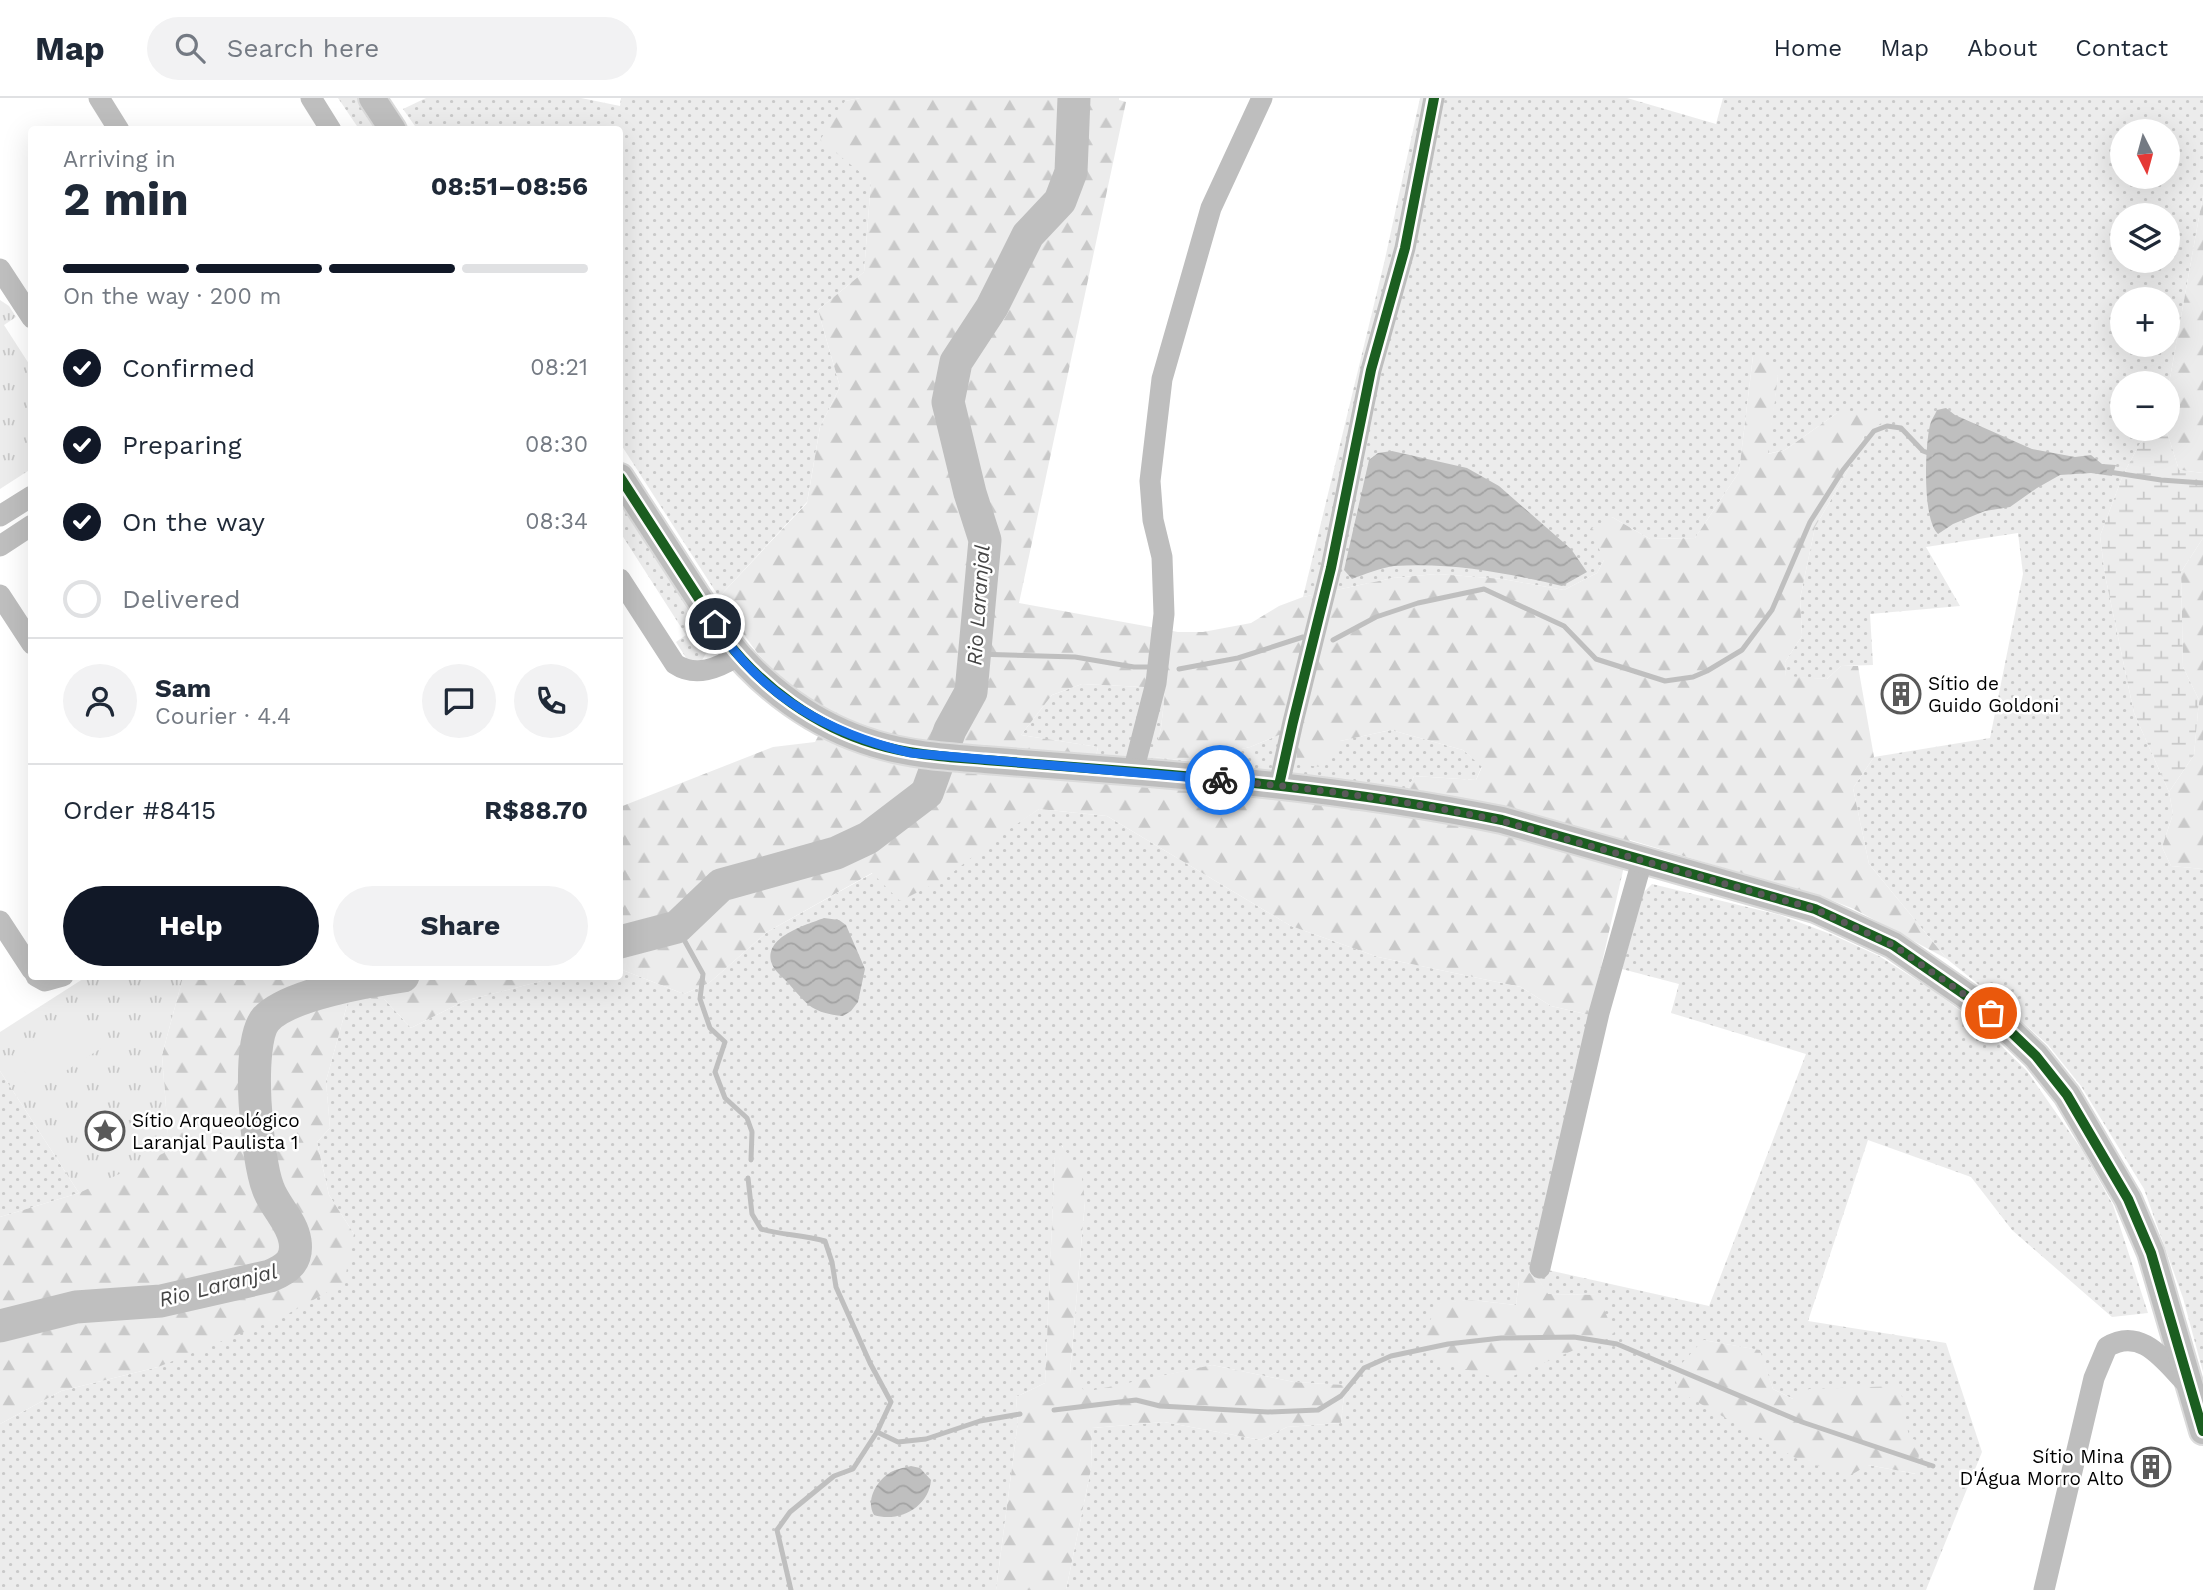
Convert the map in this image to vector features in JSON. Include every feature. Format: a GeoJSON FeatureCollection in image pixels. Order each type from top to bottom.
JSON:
{"type":"FeatureCollection","features":[{"type":"Feature","properties":{"kind":"main road"},"geometry":{"type":"LineString","coordinates":[[372,98],[390,126]]}},
{"type":"Feature","properties":{"kind":"main road"},"geometry":{"type":"LineString","coordinates":[[623,482],[738,656],[787,700],[827,725],[876,744],[911,753],[1279,785],[1450,810],[1489,818],[1815,909],[1893,945],[1991,1013],[2036,1056],[2067,1095],[2128,1199],[2151,1253],[2203,1431]]}},
{"type":"Feature","properties":{"kind":"street"},"geometry":{"type":"LineString","coordinates":[[99,98],[116,126]]}},
{"type":"Feature","properties":{"kind":"street"},"geometry":{"type":"LineString","coordinates":[[310,98],[328,126]]}},
{"type":"Feature","properties":{"kind":"street"},"geometry":{"type":"LineString","coordinates":[[1133,772],[1156,683],[1164,614],[1162,557],[1153,520],[1150,481],[1162,379],[1211,208],[1262,98]]}},
{"type":"Feature","properties":{"kind":"street"},"geometry":{"type":"LineString","coordinates":[[1279,785],[1331,568],[1374,357],[1405,248],[1434,98]]}},
{"type":"Feature","properties":{"kind":"street"},"geometry":{"type":"LineString","coordinates":[[1,272],[28,312]]}},
{"type":"Feature","properties":{"kind":"street"},"geometry":{"type":"LineString","coordinates":[[0,516],[28,498]]}},
{"type":"Feature","properties":{"kind":"street"},"geometry":{"type":"LineString","coordinates":[[0,546],[28,528]]}},
{"type":"Feature","properties":{"kind":"street"},"geometry":{"type":"LineString","coordinates":[[623,584],[675,664],[686,671],[703,671],[722,666],[738,656]]}},
{"type":"Feature","properties":{"kind":"street"},"geometry":{"type":"LineString","coordinates":[[0,595],[28,638]]}},
{"type":"Feature","properties":{"kind":"street"},"geometry":{"type":"LineString","coordinates":[[1540,1268],[1599,1013],[1642,861]]}},
{"type":"Feature","properties":{"kind":"street"},"geometry":{"type":"LineString","coordinates":[[0,920],[28,956]]}},
{"type":"Feature","properties":{"kind":"street"},"geometry":{"type":"LineString","coordinates":[[2044,1590],[2094,1378],[2107,1347],[2124,1340],[2135,1339],[2145,1343],[2190,1387]]}},
{"type":"Feature","properties":{"kind":"green space"},"geometry":{"type":"Polygon","coordinates":[[[338,98],[358,98],[376,126],[357,126],[338,98]]]}},
{"type":"Feature","properties":{"kind":"green space"},"geometry":{"type":"Polygon","coordinates":[[[426,98],[581,98],[620,106],[621,98],[860,98],[845,101],[871,181],[864,272],[818,310],[840,387],[820,427],[807,502],[719,597],[623,448],[623,126],[415,126],[403,109],[426,98]]]}},
{"type":"Feature","properties":{"kind":"green space"},"geometry":{"type":"Polygon","coordinates":[[[860,98],[1119,98],[1126,102],[1019,603],[1178,632],[1203,632],[1251,623],[1279,606],[1303,597],[1393,578],[1437,574],[1503,579],[1564,590],[1597,573],[1604,560],[1590,529],[1612,517],[1650,539],[1695,538],[1739,472],[1753,356],[1770,361],[1778,376],[1768,454],[1785,450],[1837,413],[1871,410],[1884,421],[1864,436],[1846,474],[1815,527],[1800,599],[1802,636],[1785,662],[1786,676],[1827,679],[1841,666],[1858,666],[1874,757],[1853,788],[1869,864],[1947,959],[1854,909],[1828,899],[1630,840],[1590,1015],[1551,1006],[1521,987],[1378,957],[1291,926],[1107,816],[1039,809],[992,841],[946,878],[900,901],[872,873],[767,932],[709,983],[684,994],[623,970],[623,806],[773,747],[815,742],[830,714],[794,689],[766,663],[719,597],[807,503],[820,427],[840,387],[818,310],[864,272],[871,181],[820,140],[845,101],[860,98]],[[1082,684],[1052,695],[1021,735],[1098,747],[1091,779],[1121,785],[1276,798],[1396,815],[1414,776],[1476,780],[1482,767],[1463,750],[1391,730],[1340,741],[1321,767],[1296,764],[1298,740],[1279,735],[1250,747],[1188,761],[1153,757],[1161,728],[1165,692],[1144,687],[1082,684]]]}},
{"type":"Feature","properties":{"kind":"green space"},"geometry":{"type":"Polygon","coordinates":[[[1420,98],[1627,98],[1716,124],[1723,98],[2203,98],[2203,195],[2180,322],[2180,287],[2110,287],[2110,357],[2174,357],[2171,371],[2110,371],[2110,441],[2143,441],[2123,475],[2100,536],[2105,575],[2134,713],[2169,792],[2173,814],[2162,847],[2171,866],[2203,869],[2203,1372],[2183,1298],[2144,1189],[2081,1086],[2048,1045],[1947,959],[1869,864],[1853,788],[1874,757],[1990,738],[2023,574],[2018,533],[1926,547],[1960,606],[1870,614],[1873,665],[1841,666],[1827,679],[1786,677],[1785,662],[1802,636],[1800,599],[1815,527],[1846,474],[1864,436],[1837,413],[1785,450],[1767,454],[1778,376],[1753,356],[1739,472],[1695,538],[1650,539],[1612,517],[1604,560],[1597,573],[1564,590],[1503,579],[1437,574],[1393,578],[1303,597],[1385,259],[1420,98]]]}},
{"type":"Feature","properties":{"kind":"green space"},"geometry":{"type":"Polygon","coordinates":[[[2203,195],[2203,473],[2179,470],[2170,441],[2180,441],[2180,371],[2171,371],[2174,357],[2180,357],[2180,322],[2203,195]]]}},
{"type":"Feature","properties":{"kind":"green space"},"geometry":{"type":"Polygon","coordinates":[[[0,300],[9,306],[16,317],[4,325],[28,362],[28,471],[0,489],[0,300]]]}},
{"type":"Feature","properties":{"kind":"green space"},"geometry":{"type":"Polygon","coordinates":[[[2143,441],[2170,441],[2179,470],[2203,473],[2203,538],[2181,572],[2183,667],[2199,700],[2194,755],[2169,792],[2134,713],[2105,575],[2100,536],[2123,475],[2143,441]]]}},
{"type":"Feature","properties":{"kind":"green space"},"geometry":{"type":"Polygon","coordinates":[[[623,504],[712,644],[702,660],[688,661],[676,642],[686,635],[623,537],[623,504]]]}},
{"type":"Feature","properties":{"kind":"green space"},"geometry":{"type":"Polygon","coordinates":[[[2203,538],[2203,869],[2171,866],[2162,847],[2173,814],[2169,792],[2194,755],[2199,700],[2183,667],[2181,572],[2203,538]]]}},
{"type":"Feature","properties":{"kind":"green space"},"geometry":{"type":"Polygon","coordinates":[[[1082,684],[1144,687],[1165,692],[1154,757],[1188,761],[1250,747],[1279,735],[1298,740],[1340,741],[1391,730],[1463,750],[1482,766],[1476,780],[1414,776],[1396,815],[1276,798],[1121,785],[1091,779],[1098,747],[1021,735],[1052,695],[1082,684]]]}},
{"type":"Feature","properties":{"kind":"green space"},"geometry":{"type":"Polygon","coordinates":[[[1039,809],[1107,816],[1291,926],[1378,957],[1521,987],[1551,1006],[1590,1015],[1530,1266],[1709,1306],[1806,1054],[1671,1013],[1679,984],[1622,969],[1643,893],[1652,884],[1780,915],[1879,956],[1931,989],[1981,1026],[2027,1071],[2082,1150],[2113,1205],[2148,1313],[2112,1317],[2012,1230],[1971,1177],[1868,1140],[1808,1321],[1946,1343],[1982,1452],[1926,1590],[1066,1590],[1091,1469],[1092,1428],[1164,1422],[1261,1440],[1287,1427],[1341,1423],[1345,1385],[1294,1382],[1212,1365],[1085,1393],[1070,1374],[1085,1201],[1062,1145],[1055,1156],[1045,1383],[1016,1397],[1018,1421],[996,1590],[0,1590],[0,1424],[61,1391],[158,1367],[354,1234],[329,1195],[317,1142],[330,1128],[326,1081],[349,998],[384,999],[411,1028],[464,1001],[545,980],[623,980],[623,970],[684,994],[709,983],[767,932],[873,873],[900,900],[1039,809]],[[1536,1275],[1519,1280],[1516,1305],[1472,1300],[1441,1303],[1421,1337],[1598,1295],[1547,1294],[1536,1275]],[[1703,1340],[1868,1465],[1916,1474],[1773,1389],[1759,1350],[1703,1340]]]}},
{"type":"Feature","properties":{"kind":"green space"},"geometry":{"type":"Polygon","coordinates":[[[81,980],[182,980],[162,1055],[168,1134],[164,1153],[79,1193],[0,1071],[0,1032],[81,980]]]}},
{"type":"Feature","properties":{"kind":"green space"},"geometry":{"type":"Polygon","coordinates":[[[182,980],[545,980],[464,1001],[411,1028],[384,999],[349,998],[326,1081],[330,1128],[317,1142],[329,1195],[354,1234],[344,1283],[284,1316],[158,1367],[61,1391],[0,1424],[0,1217],[79,1193],[168,1134],[162,1055],[182,980]]]}},
{"type":"Feature","properties":{"kind":"green space"},"geometry":{"type":"Polygon","coordinates":[[[79,1011],[103,1047],[36,1090],[13,1054],[79,1011]]]}},
{"type":"Feature","properties":{"kind":"green space"},"geometry":{"type":"Polygon","coordinates":[[[0,1071],[79,1193],[0,1217],[0,1071]]]}},
{"type":"Feature","properties":{"kind":"green space"},"geometry":{"type":"Polygon","coordinates":[[[1061,1145],[1081,1171],[1085,1201],[1070,1373],[1085,1392],[1212,1365],[1294,1382],[1345,1385],[1341,1423],[1287,1427],[1261,1440],[1164,1422],[1092,1428],[1091,1469],[1066,1590],[996,1590],[1018,1421],[1016,1397],[1045,1383],[1055,1155],[1061,1145]]]}},
{"type":"Feature","properties":{"kind":"green space"},"geometry":{"type":"Polygon","coordinates":[[[1529,1273],[1536,1275],[1548,1294],[1598,1295],[1614,1333],[1504,1380],[1433,1360],[1420,1337],[1441,1302],[1472,1300],[1516,1305],[1519,1280],[1529,1273]]]}},
{"type":"Feature","properties":{"kind":"green space"},"geometry":{"type":"Polygon","coordinates":[[[1703,1340],[1760,1350],[1773,1389],[1793,1399],[1809,1389],[1900,1386],[1909,1437],[1920,1442],[1917,1474],[1868,1465],[1851,1475],[1801,1461],[1678,1391],[1674,1372],[1703,1340]]]}},
{"type":"Feature","properties":{"kind":"water"},"geometry":{"type":"Polygon","coordinates":[[[1946,408],[1955,415],[2032,449],[2075,457],[2091,455],[2102,464],[2116,465],[2112,476],[2091,473],[2060,475],[2010,507],[1985,511],[1953,524],[1938,534],[1929,514],[1927,449],[1931,421],[1937,410],[1946,408]]]}},
{"type":"Feature","properties":{"kind":"water"},"geometry":{"type":"Polygon","coordinates":[[[1392,451],[1467,468],[1499,486],[1571,549],[1587,572],[1562,586],[1458,567],[1415,565],[1394,566],[1352,579],[1344,570],[1369,460],[1378,453],[1392,451]]]}},
{"type":"Feature","properties":{"kind":"water"},"geometry":{"type":"Polygon","coordinates":[[[824,918],[839,920],[846,925],[865,969],[858,1002],[843,1016],[825,1013],[812,1007],[772,964],[773,946],[779,939],[824,918]]]}},
{"type":"Feature","properties":{"kind":"water"},"geometry":{"type":"Polygon","coordinates":[[[911,1466],[920,1468],[931,1480],[925,1498],[911,1511],[902,1515],[874,1515],[871,1498],[879,1482],[890,1472],[911,1466]]]}},
{"type":"Feature","properties":{"kind":"waterway","name":"Rio Laranjal"},"geometry":{"type":"LineString","coordinates":[[623,941],[677,927],[721,885],[836,853],[868,838],[927,793],[950,730],[971,692],[985,540],[970,493],[948,402],[956,362],[992,307],[1028,235],[1060,201],[1071,172],[1074,98]]}},
{"type":"Feature","properties":{"kind":"waterway"},"geometry":{"type":"LineString","coordinates":[[1333,640],[1376,617],[1418,603],[1484,589],[1564,626],[1596,659],[1665,681],[1693,677],[1742,650],[1772,610],[1810,522],[1843,470],[1874,431],[1887,426],[1901,428],[1923,451],[1931,454]]}},
{"type":"Feature","properties":{"kind":"waterway"},"geometry":{"type":"LineString","coordinates":[[2109,472],[2203,483]]}},
{"type":"Feature","properties":{"kind":"waterway"},"geometry":{"type":"LineString","coordinates":[[1179,669],[1238,658],[1303,637]]}},
{"type":"Feature","properties":{"kind":"waterway"},"geometry":{"type":"LineString","coordinates":[[975,654],[1075,657],[1149,667]]}},
{"type":"Feature","properties":{"kind":"waterway"},"geometry":{"type":"LineString","coordinates":[[677,927],[703,974],[700,999],[710,1028],[725,1042],[715,1072],[725,1098],[747,1118],[752,1132],[751,1160]]}},
{"type":"Feature","properties":{"kind":"waterway","name":"Rio Laranjal"},"geometry":{"type":"LineString","coordinates":[[0,1326],[76,1307],[161,1301],[270,1276],[286,1267],[295,1254],[295,1241],[268,1188],[257,1128],[255,1075],[260,1032],[266,1019],[292,1002],[377,980]]}},
{"type":"Feature","properties":{"kind":"waterway"},"geometry":{"type":"LineString","coordinates":[[748,1178],[752,1214],[761,1229],[825,1241],[836,1287],[870,1363],[891,1402],[877,1432],[853,1469],[834,1476],[790,1512],[777,1530],[791,1590]]}},
{"type":"Feature","properties":{"kind":"waterway"},"geometry":{"type":"LineString","coordinates":[[1054,1410],[1136,1400],[1160,1406],[1268,1412],[1318,1410],[1341,1396],[1364,1368],[1391,1356],[1448,1344],[1501,1338],[1574,1337],[1617,1344],[1802,1422],[1933,1466]]}},
{"type":"Feature","properties":{"kind":"waterway"},"geometry":{"type":"LineString","coordinates":[[877,1432],[898,1442],[926,1439],[980,1421],[1020,1414]]}},
{"type":"Feature","properties":{"kind":"cycle path"},"geometry":{"type":"LineString","coordinates":[[1279,785],[1331,568],[1371,370],[1405,248],[1434,98]]}},
{"type":"Feature","properties":{"kind":"cycle path"},"geometry":{"type":"LineString","coordinates":[[623,482],[725,639],[740,657],[756,674],[792,703],[811,716],[853,736],[889,748],[930,755],[1259,783],[1357,795],[1502,820],[1815,909],[1893,945],[1991,1013],[2036,1056],[2067,1095],[2128,1199],[2151,1253],[2203,1431]]}},
{"type":"Feature","properties":{"kind":"way so far"},"geometry":{"type":"LineString","coordinates":[[1220,780],[1279,785],[1450,810],[1502,821],[1815,909],[1893,945],[1991,1013]]}},
{"type":"Feature","properties":{"kind":"place","name":"Sítio de Guido Goldoni"},"geometry":{"type":"Point","coordinates":[1901,694]}},
{"type":"Feature","properties":{"kind":"place","name":"Sítio Arqueológico Laranjal Paulista 1"},"geometry":{"type":"Point","coordinates":[105,1131]}},
{"type":"Feature","properties":{"kind":"place","name":"Sítio Mina D'Água Morro Alto"},"geometry":{"type":"Point","coordinates":[2151,1467]}},
{"type":"Feature","properties":{"kind":"route"},"geometry":{"type":"LineString","coordinates":[[715,624],[738,656],[787,700],[827,725],[876,744],[911,753],[1220,780]]}}]}
